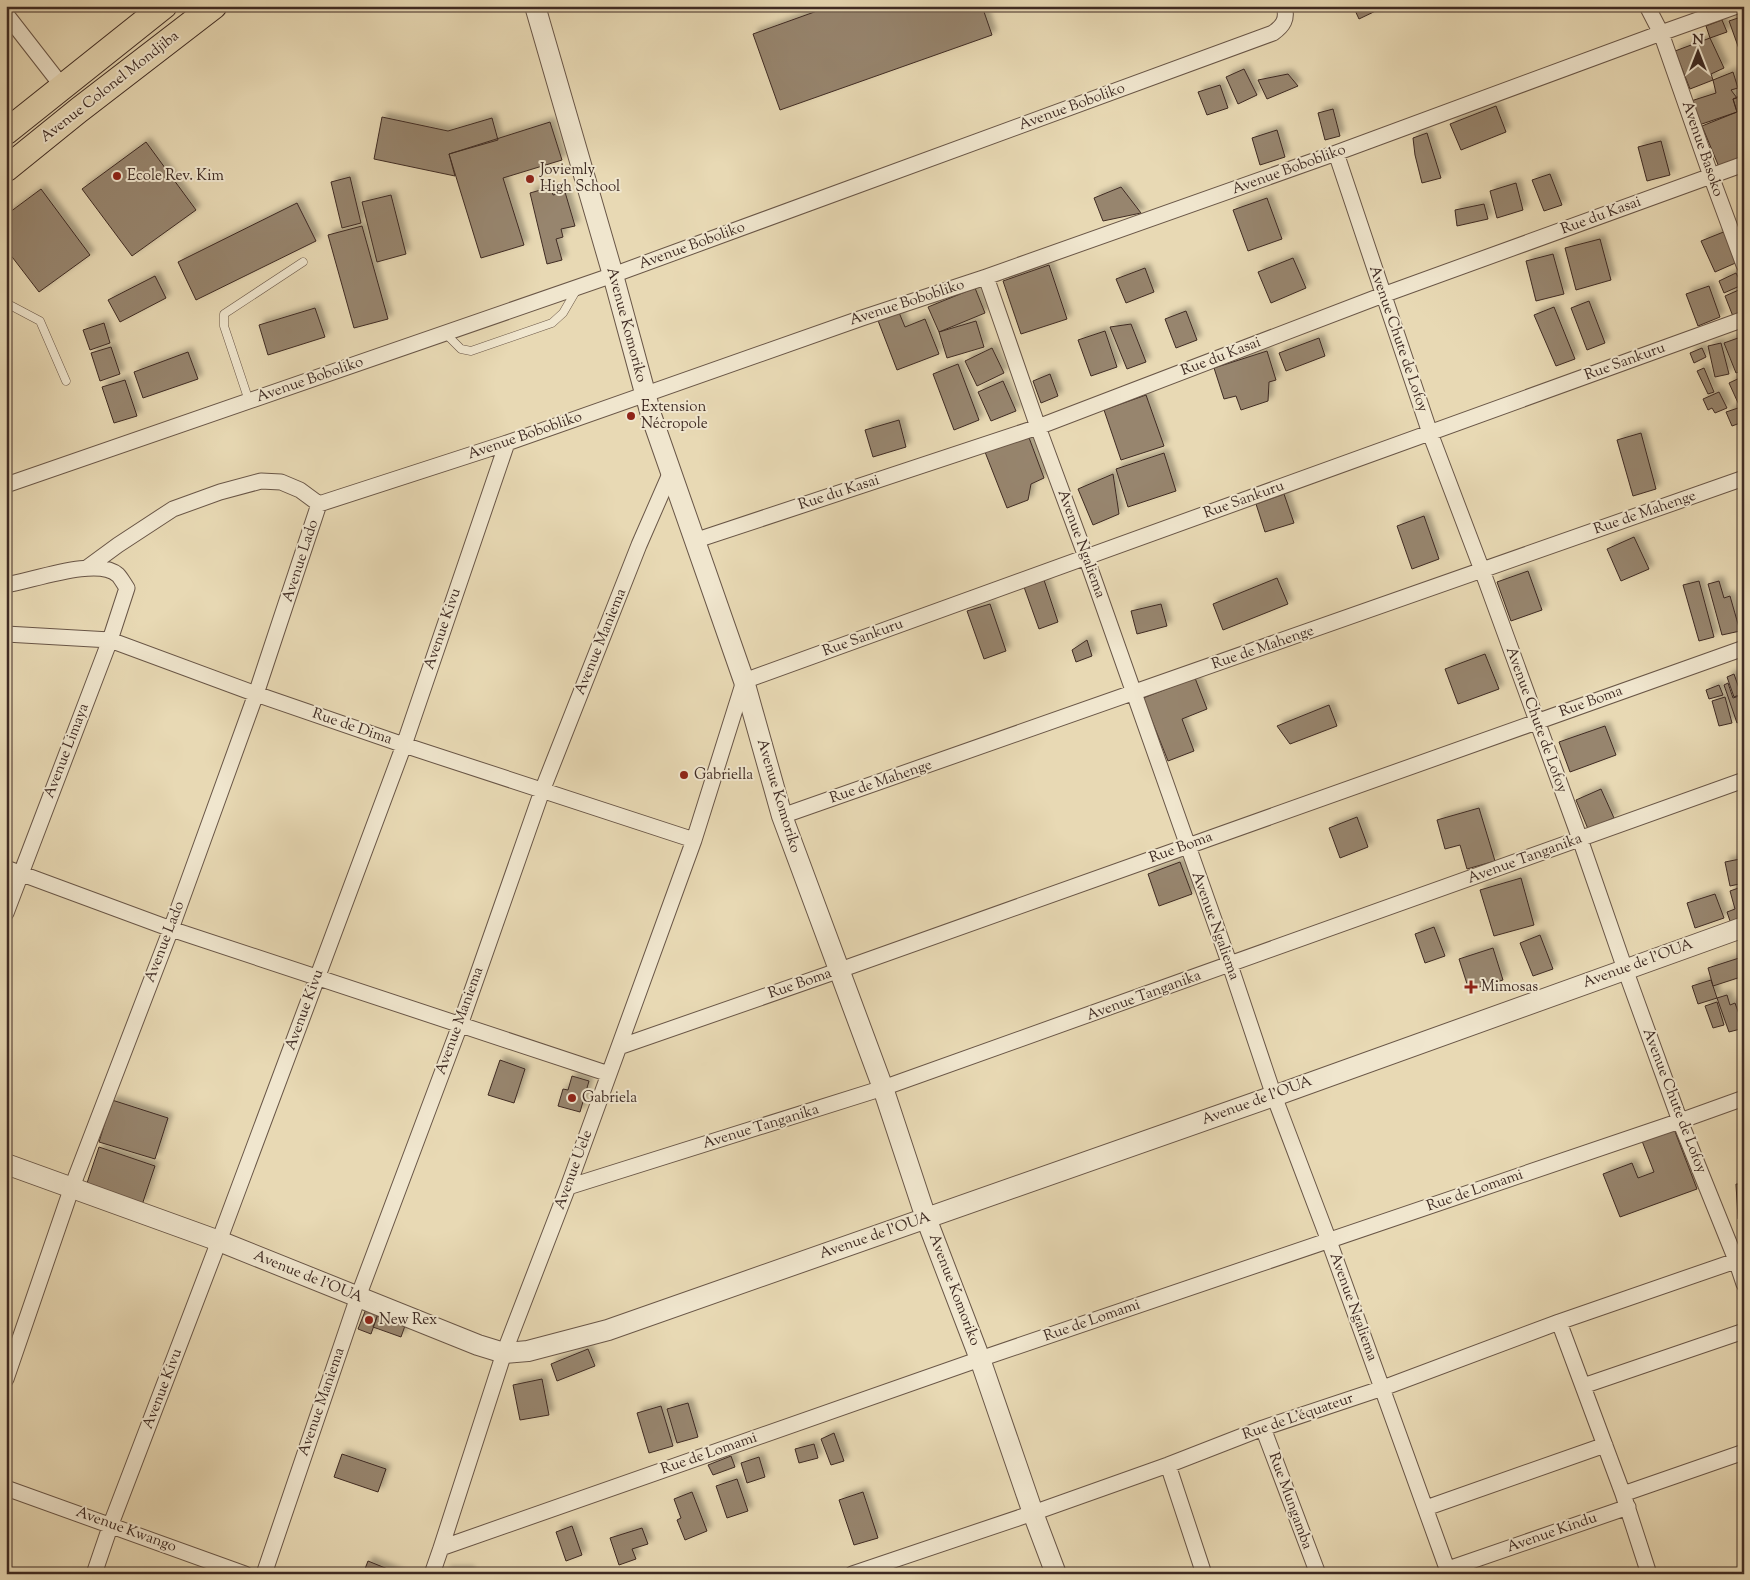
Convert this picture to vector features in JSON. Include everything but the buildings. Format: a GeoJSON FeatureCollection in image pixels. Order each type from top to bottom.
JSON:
{"type":"FeatureCollection","features":[{"type":"Feature","properties":{"kind":"main road","name":"Avenue Colonel Mondjiba"},"geometry":{"type":"LineString","coordinates":[[6,132],[164,6]]}},
{"type":"Feature","properties":{"kind":"main road","name":"Avenue Colonel Mondjiba"},"geometry":{"type":"LineString","coordinates":[[6,169],[214,6]]}},
{"type":"Feature","properties":{"kind":"street","name":"Avenue Komoriko"},"geometry":{"type":"LineString","coordinates":[[535,6],[613,275],[645,396],[670,474],[744,681],[782,816],[883,1088],[926,1218],[980,1358],[1056,1574]]}},
{"type":"Feature","properties":{"kind":"street","name":"Avenue Basoko"},"geometry":{"type":"LineString","coordinates":[[1647,6],[1661,33],[1744,265]]}},
{"type":"Feature","properties":{"kind":"street","name":"Avenue Bobobliko"},"geometry":{"type":"LineString","coordinates":[[319,504],[507,443],[645,396],[862,318],[986,277],[1336,153],[1737,6]]}},
{"type":"Feature","properties":{"kind":"street"},"geometry":{"type":"LineString","coordinates":[[6,14],[62,86]]}},
{"type":"Feature","properties":{"kind":"street","name":"Avenue Boboliko"},"geometry":{"type":"LineString","coordinates":[[6,485],[613,275],[1273,33],[1281,28],[1285,14]]}},
{"type":"Feature","properties":{"kind":"street","name":"Avenue Chute de Lofoy"},"geometry":{"type":"LineString","coordinates":[[1336,153],[1430,433],[1580,839],[1680,1121],[1740,1259],[1744,1284]]}},
{"type":"Feature","properties":{"kind":"street","name":"Rue du Kasai"},"geometry":{"type":"LineString","coordinates":[[694,541],[1038,427],[1383,295],[1744,164]]}},
{"type":"Feature","properties":{"kind":"street","name":"Avenue Ngaliema"},"geometry":{"type":"LineString","coordinates":[[986,277],[1230,965],[1274,1096],[1383,1388],[1448,1571]]}},
{"type":"Feature","properties":{"kind":"street","name":"Rue Sankuru"},"geometry":{"type":"LineString","coordinates":[[744,681],[1744,319]]}},
{"type":"Feature","properties":{"kind":"street","name":"Avenue Kivu"},"geometry":{"type":"LineString","coordinates":[[94,1574],[111,1524],[404,745],[507,443]]}},
{"type":"Feature","properties":{"kind":"street","name":"Avenue Maniema"},"geometry":{"type":"LineString","coordinates":[[264,1574],[358,1297],[460,1025],[542,791],[639,545],[670,474]]}},
{"type":"Feature","properties":{"kind":"street","name":"Rue de Mahenge"},"geometry":{"type":"LineString","coordinates":[[782,816],[1744,478]]}},
{"type":"Feature","properties":{"kind":"street"},"geometry":{"type":"LineString","coordinates":[[6,585],[88,567],[173,509],[220,492],[261,481],[282,482],[300,490],[319,504]]}},
{"type":"Feature","properties":{"kind":"street","name":"Avenue Lado"},"geometry":{"type":"LineString","coordinates":[[6,1378],[72,1187],[171,929],[256,694],[319,504]]}},
{"type":"Feature","properties":{"kind":"street","name":"Avenue Limaya"},"geometry":{"type":"LineString","coordinates":[[6,913],[13,871],[110,640],[126,588],[118,575],[107,569],[88,567]]}},
{"type":"Feature","properties":{"kind":"street","name":"Rue de Dima"},"geometry":{"type":"LineString","coordinates":[[6,634],[110,640],[256,694],[404,745],[694,840]]}},
{"type":"Feature","properties":{"kind":"street","name":"Rue Boma"},"geometry":{"type":"LineString","coordinates":[[619,1047],[1744,648]]}},
{"type":"Feature","properties":{"kind":"street","name":"Avenue Uele"},"geometry":{"type":"LineString","coordinates":[[432,1574],[504,1353],[568,1187],[694,840],[744,681]]}},
{"type":"Feature","properties":{"kind":"street","name":"Avenue Tanganika"},"geometry":{"type":"LineString","coordinates":[[568,1187],[883,1088],[1744,780]]}},
{"type":"Feature","properties":{"kind":"street"},"geometry":{"type":"LineString","coordinates":[[13,871],[171,929],[609,1074]]}},
{"type":"Feature","properties":{"kind":"street","name":"Avenue de l’OUA"},"geometry":{"type":"LineString","coordinates":[[6,1164],[219,1241],[478,1345],[504,1353],[528,1350],[608,1330],[1274,1096],[1744,926]]}},
{"type":"Feature","properties":{"kind":"street","name":"Rue de Lomami"},"geometry":{"type":"LineString","coordinates":[[442,1548],[980,1358],[1329,1241],[1744,1098]]}},
{"type":"Feature","properties":{"kind":"street","name":"Rue de L'équateur"},"geometry":{"type":"LineString","coordinates":[[852,1574],[1033,1513],[1168,1465],[1263,1428],[1383,1388],[1559,1322],[1740,1259]]}},
{"type":"Feature","properties":{"kind":"street"},"geometry":{"type":"LineString","coordinates":[[1559,1322],[1626,1500],[1649,1574]]}},
{"type":"Feature","properties":{"kind":"street"},"geometry":{"type":"LineString","coordinates":[[1583,1386],[1744,1331]]}},
{"type":"Feature","properties":{"kind":"street","name":"Rue Mungamba"},"geometry":{"type":"LineString","coordinates":[[1263,1428],[1318,1574]]}},
{"type":"Feature","properties":{"kind":"street"},"geometry":{"type":"LineString","coordinates":[[1426,1508],[1605,1445]]}},
{"type":"Feature","properties":{"kind":"street","name":"Avenue Kindu"},"geometry":{"type":"LineString","coordinates":[[1448,1571],[1744,1452]]}},
{"type":"Feature","properties":{"kind":"street"},"geometry":{"type":"LineString","coordinates":[[1168,1465],[1204,1574]]}},
{"type":"Feature","properties":{"kind":"street","name":"Avenue Kwango"},"geometry":{"type":"LineString","coordinates":[[6,1488],[111,1524],[245,1574]]}},
{"type":"Feature","properties":{"kind":"lane"},"geometry":{"type":"LineString","coordinates":[[249,401],[224,326],[224,314],[304,262]]}},
{"type":"Feature","properties":{"kind":"lane"},"geometry":{"type":"LineString","coordinates":[[445,333],[461,349],[471,350],[552,323],[563,313],[578,287]]}},
{"type":"Feature","properties":{"kind":"lane"},"geometry":{"type":"LineString","coordinates":[[6,303],[40,321],[66,381]]}},
{"type":"Feature","properties":{"kind":"place","name":"Ecole Rev. Kim"},"geometry":{"type":"Point","coordinates":[117,176]}},
{"type":"Feature","properties":{"kind":"place","name":"Joviemly High School"},"geometry":{"type":"Point","coordinates":[530,179]}},
{"type":"Feature","properties":{"kind":"place","name":"Extension Nécropole"},"geometry":{"type":"Point","coordinates":[631,416]}},
{"type":"Feature","properties":{"kind":"place","name":"Gabriella"},"geometry":{"type":"Point","coordinates":[684,775]}},
{"type":"Feature","properties":{"kind":"place","name":"Mimosas"},"geometry":{"type":"Point","coordinates":[1471,987]}},
{"type":"Feature","properties":{"kind":"place","name":"Gabriela"},"geometry":{"type":"Point","coordinates":[572,1098]}},
{"type":"Feature","properties":{"kind":"place","name":"New Rex"},"geometry":{"type":"Point","coordinates":[369,1320]}}]}
